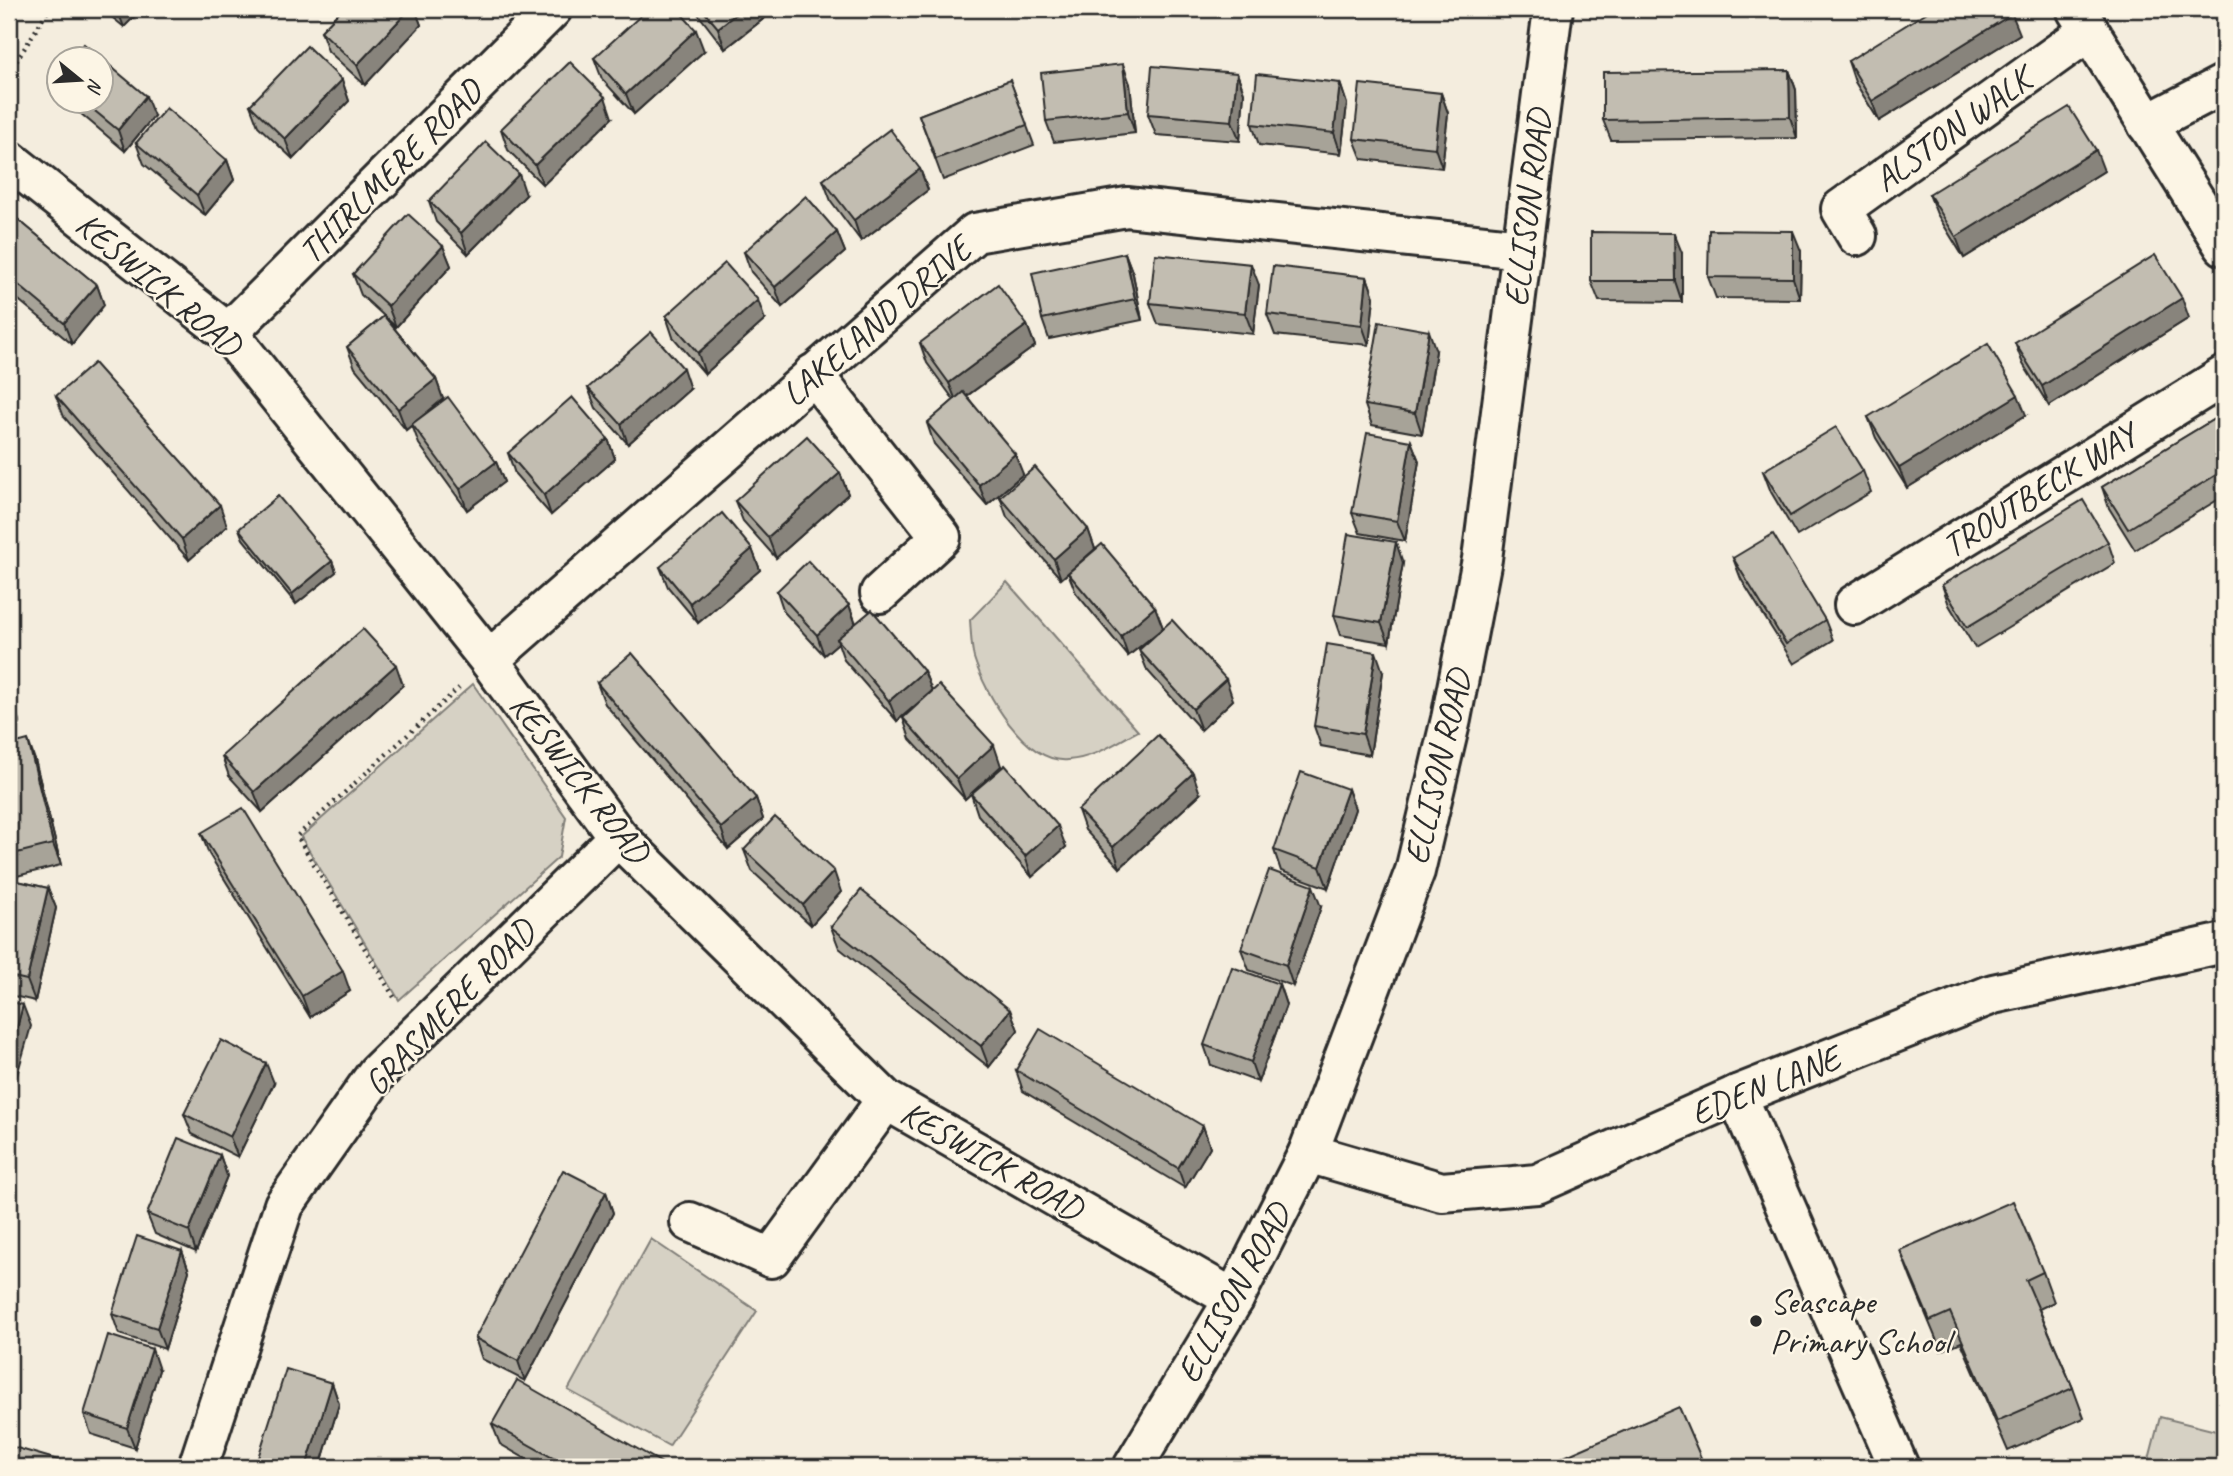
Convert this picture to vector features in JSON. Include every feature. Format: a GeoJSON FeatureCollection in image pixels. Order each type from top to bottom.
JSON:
{"type":"FeatureCollection","features":[{"type":"Feature","properties":{"kind":"street","name":"THIRLMERE ROAD"},"geometry":{"type":"LineString","coordinates":[[228,333],[552,9]]}},
{"type":"Feature","properties":{"kind":"street","name":"ELLISON ROAD"},"geometry":{"type":"LineString","coordinates":[[1133,1467],[1234,1299],[1308,1153],[1415,871],[1451,719],[1482,559],[1553,9]]}},
{"type":"Feature","properties":{"kind":"street"},"geometry":{"type":"LineString","coordinates":[[2083,20],[2224,246]]}},
{"type":"Feature","properties":{"kind":"street","name":"ALSTON WALK"},"geometry":{"type":"LineString","coordinates":[[1857,236],[1841,209],[2083,20]]}},
{"type":"Feature","properties":{"kind":"street"},"geometry":{"type":"LineString","coordinates":[[2147,124],[2224,84]]}},
{"type":"Feature","properties":{"kind":"street","name":"KESWICK ROAD"},"geometry":{"type":"LineString","coordinates":[[9,160],[228,333],[489,660],[618,837],[886,1100],[1234,1299]]}},
{"type":"Feature","properties":{"kind":"street","name":"LAKELAND DRIVE"},"geometry":{"type":"LineString","coordinates":[[489,660],[975,233],[1127,207],[1522,249]]}},
{"type":"Feature","properties":{"kind":"street"},"geometry":{"type":"LineString","coordinates":[[813,374],[941,537],[880,593]]}},
{"type":"Feature","properties":{"kind":"street","name":"TROUTBECK WAY"},"geometry":{"type":"LineString","coordinates":[[1854,605],[2224,376]]}},
{"type":"Feature","properties":{"kind":"street","name":"GRASMERE ROAD"},"geometry":{"type":"LineString","coordinates":[[198,1467],[284,1205],[377,1073],[618,837]]}},
{"type":"Feature","properties":{"kind":"street","name":"EDEN LANE"},"geometry":{"type":"LineString","coordinates":[[1308,1153],[1441,1192],[1537,1184],[1737,1095],[1993,994],[2224,943]]}},
{"type":"Feature","properties":{"kind":"street"},"geometry":{"type":"LineString","coordinates":[[1737,1095],[1899,1467]]}},
{"type":"Feature","properties":{"kind":"street"},"geometry":{"type":"LineString","coordinates":[[690,1222],[771,1258],[886,1100]]}},
{"type":"Feature","properties":{"kind":"path"},"geometry":{"type":"LineString","coordinates":[[9,73],[49,9]]}},
{"type":"Feature","properties":{"kind":"path"},"geometry":{"type":"LineString","coordinates":[[416,1034],[297,836],[489,660]]}},
{"type":"Feature","properties":{"kind":"shaded area"},"geometry":{"type":"Polygon","coordinates":[[[1007,582],[1138,731],[1096,753],[1068,760],[1052,758],[1037,751],[1022,739],[997,707],[987,689],[974,658],[972,644],[970,620],[1007,582]]]}},
{"type":"Feature","properties":{"kind":"shaded area"},"geometry":{"type":"Polygon","coordinates":[[[473,684],[566,817],[559,857],[399,1000],[301,837],[473,684]]]}},
{"type":"Feature","properties":{"kind":"shaded area"},"geometry":{"type":"Polygon","coordinates":[[[651,1239],[757,1311],[669,1446],[568,1390],[651,1239]]]}},
{"type":"Feature","properties":{"kind":"shaded area"},"geometry":{"type":"Polygon","coordinates":[[[2160,1417],[2224,1433],[2224,1467],[2147,1467],[2160,1417]]]}},
{"type":"Feature","properties":{"kind":"building"},"geometry":{"type":"Polygon","coordinates":[[[342,9],[410,9],[357,65],[321,31],[342,9]]]}},
{"type":"Feature","properties":{"kind":"building"},"geometry":{"type":"Polygon","coordinates":[[[648,9],[677,9],[696,30],[626,94],[594,58],[648,9]]]}},
{"type":"Feature","properties":{"kind":"building"},"geometry":{"type":"Polygon","coordinates":[[[702,9],[742,9],[718,28],[702,9]]]}},
{"type":"Feature","properties":{"kind":"building"},"geometry":{"type":"Polygon","coordinates":[[[1932,9],[2009,9],[2012,14],[1872,101],[1848,61],[1932,9]]]}},
{"type":"Feature","properties":{"kind":"building"},"geometry":{"type":"Polygon","coordinates":[[[307,46],[342,80],[285,139],[250,105],[307,46]]]}},
{"type":"Feature","properties":{"kind":"building"},"geometry":{"type":"Polygon","coordinates":[[[570,62],[605,97],[535,165],[501,129],[570,62]]]}},
{"type":"Feature","properties":{"kind":"building"},"geometry":{"type":"Polygon","coordinates":[[[1123,64],[1128,112],[1046,121],[1041,73],[1123,64]]]}},
{"type":"Feature","properties":{"kind":"building"},"geometry":{"type":"Polygon","coordinates":[[[1152,66],[1237,73],[1232,121],[1148,114],[1152,66]]]}},
{"type":"Feature","properties":{"kind":"building"},"geometry":{"type":"Polygon","coordinates":[[[1789,70],[1790,117],[1603,120],[1603,72],[1789,70]]]}},
{"type":"Feature","properties":{"kind":"building"},"geometry":{"type":"Polygon","coordinates":[[[116,71],[146,96],[118,130],[101,116],[116,116],[116,71]]]}},
{"type":"Feature","properties":{"kind":"building"},"geometry":{"type":"Polygon","coordinates":[[[1257,74],[1340,83],[1334,133],[1252,124],[1257,74]]]}},
{"type":"Feature","properties":{"kind":"building"},"geometry":{"type":"Polygon","coordinates":[[[1010,80],[1027,125],[936,159],[919,115],[1010,80]]]}},
{"type":"Feature","properties":{"kind":"building"},"geometry":{"type":"Polygon","coordinates":[[[1360,84],[1441,93],[1435,148],[1354,139],[1360,84]]]}},
{"type":"Feature","properties":{"kind":"building"},"geometry":{"type":"Polygon","coordinates":[[[2069,107],[2096,150],[1956,237],[1929,194],[2069,107]]]}},
{"type":"Feature","properties":{"kind":"building"},"geometry":{"type":"Polygon","coordinates":[[[166,108],[227,160],[197,195],[136,143],[166,108]]]}},
{"type":"Feature","properties":{"kind":"building"},"geometry":{"type":"Polygon","coordinates":[[[890,129],[920,169],[854,220],[823,180],[890,129]]]}},
{"type":"Feature","properties":{"kind":"building"},"geometry":{"type":"Polygon","coordinates":[[[486,142],[519,174],[461,233],[429,201],[486,142]]]}},
{"type":"Feature","properties":{"kind":"building"},"geometry":{"type":"Polygon","coordinates":[[[806,196],[837,232],[775,287],[744,252],[806,196]]]}},
{"type":"Feature","properties":{"kind":"building"},"geometry":{"type":"Polygon","coordinates":[[[9,212],[97,285],[64,323],[9,277],[9,212]]]}},
{"type":"Feature","properties":{"kind":"building"},"geometry":{"type":"Polygon","coordinates":[[[408,214],[443,246],[388,306],[353,274],[408,214]]]}},
{"type":"Feature","properties":{"kind":"building"},"geometry":{"type":"Polygon","coordinates":[[[1709,230],[1793,231],[1793,278],[1708,277],[1709,230]]]}},
{"type":"Feature","properties":{"kind":"building"},"geometry":{"type":"Polygon","coordinates":[[[1591,232],[1674,233],[1675,281],[1591,281],[1591,232]]]}},
{"type":"Feature","properties":{"kind":"building"},"geometry":{"type":"Polygon","coordinates":[[[1125,253],[1135,299],[1042,319],[1032,273],[1125,253]]]}},
{"type":"Feature","properties":{"kind":"building"},"geometry":{"type":"Polygon","coordinates":[[[1155,254],[1251,264],[1245,313],[1150,303],[1155,254]]]}},
{"type":"Feature","properties":{"kind":"building"},"geometry":{"type":"Polygon","coordinates":[[[2155,255],[2182,298],[2042,386],[2015,343],[2155,255]]]}},
{"type":"Feature","properties":{"kind":"building"},"geometry":{"type":"Polygon","coordinates":[[[725,263],[758,300],[698,353],[666,316],[725,263]]]}},
{"type":"Feature","properties":{"kind":"building"},"geometry":{"type":"Polygon","coordinates":[[[1273,266],[1367,277],[1362,325],[1267,314],[1273,266]]]}},
{"type":"Feature","properties":{"kind":"building"},"geometry":{"type":"Polygon","coordinates":[[[998,284],[1027,325],[949,383],[920,343],[998,284]]]}},
{"type":"Feature","properties":{"kind":"building"},"geometry":{"type":"Polygon","coordinates":[[[384,316],[436,379],[398,409],[347,347],[384,316]]]}},
{"type":"Feature","properties":{"kind":"building"},"geometry":{"type":"Polygon","coordinates":[[[1379,322],[1429,331],[1415,413],[1365,405],[1379,322]]]}},
{"type":"Feature","properties":{"kind":"building"},"geometry":{"type":"Polygon","coordinates":[[[651,332],[683,368],[621,424],[588,388],[651,332]]]}},
{"type":"Feature","properties":{"kind":"building"},"geometry":{"type":"Polygon","coordinates":[[[1988,344],[2018,395],[1899,468],[1868,417],[1988,344]]]}},
{"type":"Feature","properties":{"kind":"building"},"geometry":{"type":"Polygon","coordinates":[[[94,363],[220,505],[182,539],[56,396],[94,363]]]}},
{"type":"Feature","properties":{"kind":"building"},"geometry":{"type":"Polygon","coordinates":[[[963,392],[1015,454],[979,485],[927,423],[963,392]]]}},
{"type":"Feature","properties":{"kind":"building"},"geometry":{"type":"Polygon","coordinates":[[[448,397],[496,462],[460,489],[412,424],[448,397]]]}},
{"type":"Feature","properties":{"kind":"building"},"geometry":{"type":"Polygon","coordinates":[[[572,397],[608,439],[544,495],[508,453],[572,397]]]}},
{"type":"Feature","properties":{"kind":"building"},"geometry":{"type":"Polygon","coordinates":[[[2224,413],[2224,470],[2128,529],[2102,487],[2224,413]]]}},
{"type":"Feature","properties":{"kind":"building"},"geometry":{"type":"Polygon","coordinates":[[[1836,427],[1863,471],[1790,516],[1763,471],[1836,427]]]}},
{"type":"Feature","properties":{"kind":"building"},"geometry":{"type":"Polygon","coordinates":[[[1367,433],[1411,441],[1397,521],[1352,513],[1367,433]]]}},
{"type":"Feature","properties":{"kind":"building"},"geometry":{"type":"Polygon","coordinates":[[[807,436],[840,473],[768,537],[735,501],[807,436]]]}},
{"type":"Feature","properties":{"kind":"building"},"geometry":{"type":"Polygon","coordinates":[[[1035,467],[1088,529],[1054,559],[1000,497],[1035,467]]]}},
{"type":"Feature","properties":{"kind":"building"},"geometry":{"type":"Polygon","coordinates":[[[278,496],[332,561],[292,594],[239,529],[278,496]]]}},
{"type":"Feature","properties":{"kind":"building"},"geometry":{"type":"Polygon","coordinates":[[[2083,500],[2108,542],[1967,627],[1942,585],[2083,500]]]}},
{"type":"Feature","properties":{"kind":"building"},"geometry":{"type":"Polygon","coordinates":[[[722,513],[752,549],[690,603],[660,567],[722,513]]]}},
{"type":"Feature","properties":{"kind":"building"},"geometry":{"type":"Polygon","coordinates":[[[1348,534],[1396,542],[1381,623],[1334,615],[1348,534]]]}},
{"type":"Feature","properties":{"kind":"building"},"geometry":{"type":"Polygon","coordinates":[[[1773,534],[1825,620],[1786,644],[1733,558],[1773,534]]]}},
{"type":"Feature","properties":{"kind":"building"},"geometry":{"type":"Polygon","coordinates":[[[1102,544],[1155,607],[1121,636],[1068,573],[1102,544]]]}},
{"type":"Feature","properties":{"kind":"building"},"geometry":{"type":"Polygon","coordinates":[[[808,561],[849,605],[817,635],[777,591],[808,561]]]}},
{"type":"Feature","properties":{"kind":"building"},"geometry":{"type":"Polygon","coordinates":[[[872,610],[924,671],[889,701],[837,639],[872,610]]]}},
{"type":"Feature","properties":{"kind":"building"},"geometry":{"type":"Polygon","coordinates":[[[1172,620],[1226,679],[1193,709],[1139,650],[1172,620]]]}},
{"type":"Feature","properties":{"kind":"building"},"geometry":{"type":"Polygon","coordinates":[[[363,629],[396,665],[254,792],[222,756],[363,629]]]}},
{"type":"Feature","properties":{"kind":"building"},"geometry":{"type":"Polygon","coordinates":[[[1327,644],[1376,652],[1363,734],[1314,726],[1327,644]]]}},
{"type":"Feature","properties":{"kind":"building"},"geometry":{"type":"Polygon","coordinates":[[[632,653],[756,798],[721,828],[597,683],[632,653]]]}},
{"type":"Feature","properties":{"kind":"building"},"geometry":{"type":"Polygon","coordinates":[[[939,685],[994,745],[957,779],[903,718],[939,685]]]}},
{"type":"Feature","properties":{"kind":"building"},"geometry":{"type":"Polygon","coordinates":[[[1158,735],[1193,773],[1113,847],[1078,810],[1158,735]]]}},
{"type":"Feature","properties":{"kind":"building"},"geometry":{"type":"Polygon","coordinates":[[[28,740],[53,844],[9,855],[9,745],[28,740]]]}},
{"type":"Feature","properties":{"kind":"building"},"geometry":{"type":"Polygon","coordinates":[[[1005,765],[1058,826],[1025,856],[971,794],[1005,765]]]}},
{"type":"Feature","properties":{"kind":"building"},"geometry":{"type":"Polygon","coordinates":[[[1301,772],[1348,789],[1320,867],[1274,850],[1301,772]]]}},
{"type":"Feature","properties":{"kind":"building"},"geometry":{"type":"Polygon","coordinates":[[[243,808],[343,971],[302,996],[201,833],[243,808]]]}},
{"type":"Feature","properties":{"kind":"building"},"geometry":{"type":"Polygon","coordinates":[[[775,817],[834,871],[803,905],[744,850],[775,817]]]}},
{"type":"Feature","properties":{"kind":"building"},"geometry":{"type":"Polygon","coordinates":[[[1269,870],[1313,886],[1286,965],[1241,949],[1269,870]]]}},
{"type":"Feature","properties":{"kind":"building"},"geometry":{"type":"Polygon","coordinates":[[[9,879],[48,888],[27,980],[9,976],[9,879]]]}},
{"type":"Feature","properties":{"kind":"building"},"geometry":{"type":"Polygon","coordinates":[[[861,890],[1010,1010],[981,1046],[831,927],[861,890]]]}},
{"type":"Feature","properties":{"kind":"building"},"geometry":{"type":"Polygon","coordinates":[[[1232,967],[1279,984],[1251,1062],[1204,1045],[1232,967]]]}},
{"type":"Feature","properties":{"kind":"building"},"geometry":{"type":"Polygon","coordinates":[[[9,1001],[23,1005],[9,1056],[9,1001]]]}},
{"type":"Feature","properties":{"kind":"building"},"geometry":{"type":"Polygon","coordinates":[[[1040,1029],[1203,1126],[1178,1168],[1016,1070],[1040,1029]]]}},
{"type":"Feature","properties":{"kind":"building"},"geometry":{"type":"Polygon","coordinates":[[[221,1040],[266,1063],[230,1137],[184,1114],[221,1040]]]}},
{"type":"Feature","properties":{"kind":"building"},"geometry":{"type":"Polygon","coordinates":[[[178,1138],[220,1155],[189,1231],[147,1214],[178,1138]]]}},
{"type":"Feature","properties":{"kind":"building"},"geometry":{"type":"Polygon","coordinates":[[[563,1170],[606,1192],[518,1361],[475,1338],[563,1170]]]}},
{"type":"Feature","properties":{"kind":"building"},"geometry":{"type":"Polygon","coordinates":[[[2013,1201],[2043,1272],[2026,1280],[2073,1388],[1997,1421],[1950,1312],[1930,1321],[1900,1250],[2013,1201]]]}},
{"type":"Feature","properties":{"kind":"building"},"geometry":{"type":"Polygon","coordinates":[[[137,1236],[182,1251],[157,1328],[112,1314],[137,1236]]]}},
{"type":"Feature","properties":{"kind":"building"},"geometry":{"type":"Polygon","coordinates":[[[108,1335],[152,1349],[127,1428],[84,1414],[108,1335]]]}},
{"type":"Feature","properties":{"kind":"building"},"geometry":{"type":"Polygon","coordinates":[[[286,1369],[332,1383],[306,1467],[277,1467],[257,1461],[286,1369]]]}},
{"type":"Feature","properties":{"kind":"building"},"geometry":{"type":"Polygon","coordinates":[[[517,1380],[669,1467],[569,1467],[492,1424],[517,1380]]]}},
{"type":"Feature","properties":{"kind":"building"},"geometry":{"type":"Polygon","coordinates":[[[1679,1407],[1705,1467],[1541,1467],[1679,1407]]]}},
{"type":"Feature","properties":{"kind":"building"},"geometry":{"type":"Polygon","coordinates":[[[10,1446],[82,1467],[9,1467],[10,1446]]]}},
{"type":"Feature","properties":{"kind":"place","name":"Seascape Primary School"},"geometry":{"type":"Point","coordinates":[1756,1321]}}]}
